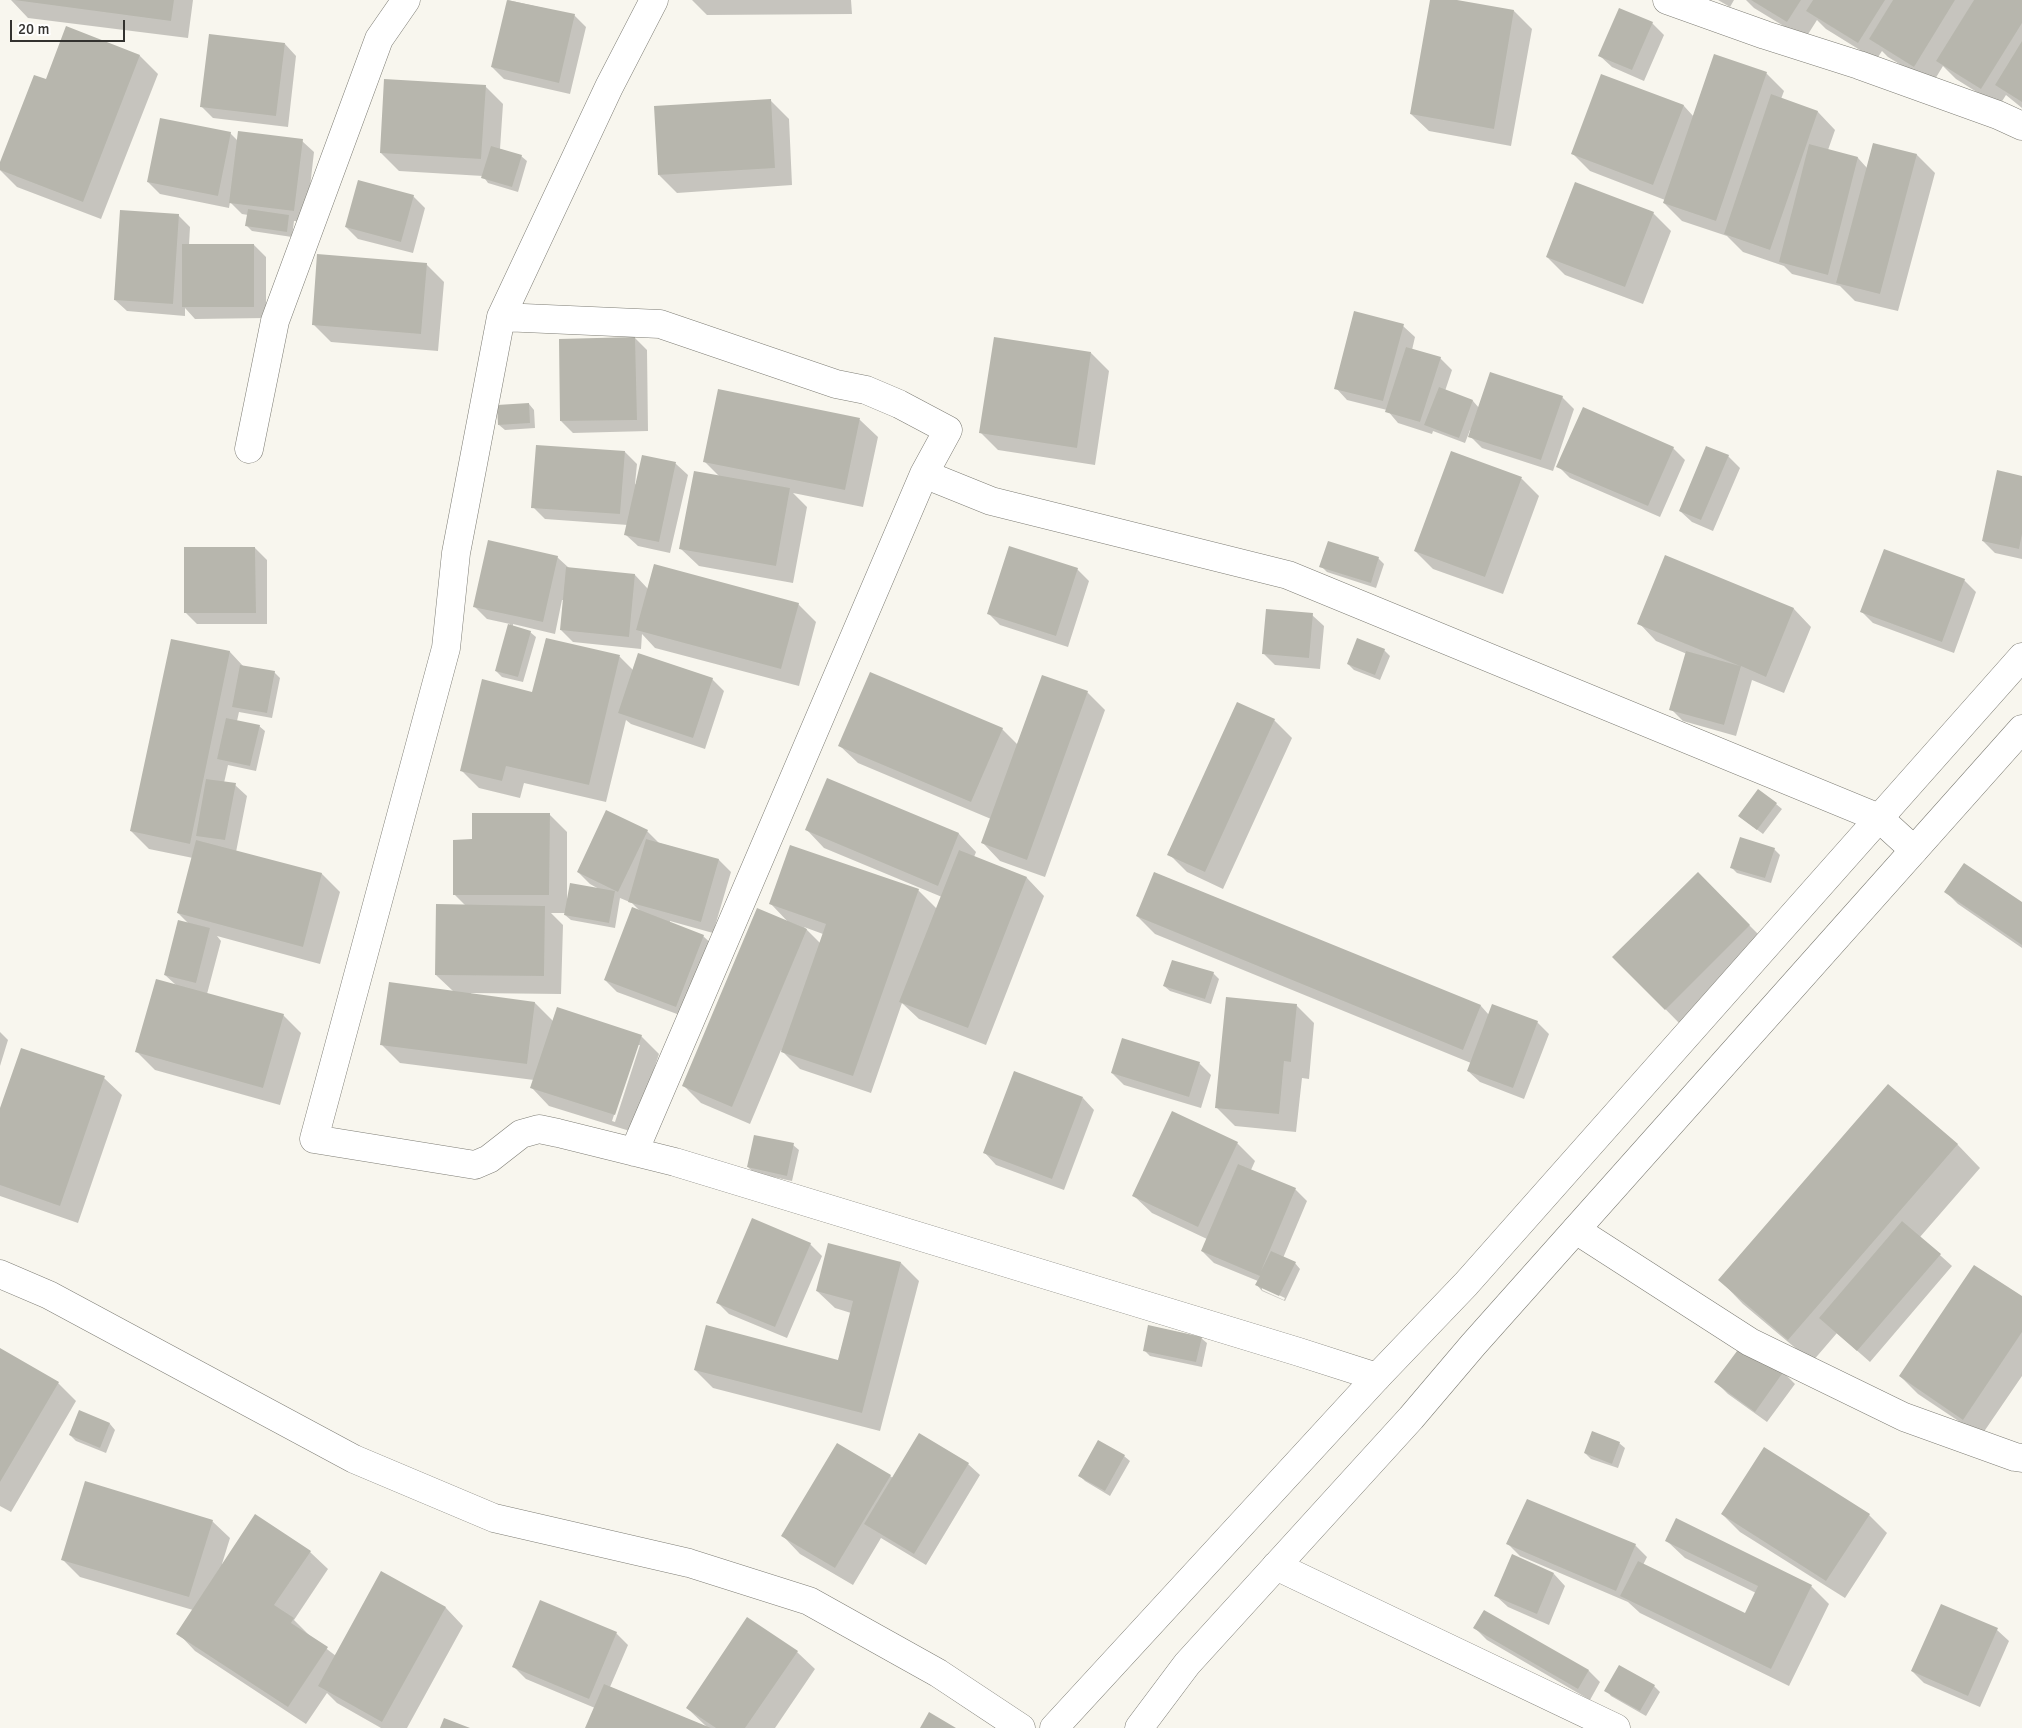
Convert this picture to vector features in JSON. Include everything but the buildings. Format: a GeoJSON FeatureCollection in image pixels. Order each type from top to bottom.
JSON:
{"type":"FeatureCollection","features":[{"type":"Feature","properties":{"kind":"street"},"geometry":{"type":"LineString","coordinates":[[249,449],[275,321],[379,39],[406,0]]}},
{"type":"Feature","properties":{"kind":"street"},"geometry":{"type":"LineString","coordinates":[[654,0],[609,87],[501,317],[456,553],[446,648],[314,1138],[475,1165],[489,1158],[521,1134],[539,1129],[634,1152],[906,1232],[1377,1377]]}},
{"type":"Feature","properties":{"kind":"street"},"geometry":{"type":"LineString","coordinates":[[1667,0],[1998,114],[2022,126]]}},
{"type":"Feature","properties":{"kind":"street"},"geometry":{"type":"LineString","coordinates":[[501,317],[660,324],[836,384],[866,390],[899,404],[948,430],[924,474],[634,1152]]}},
{"type":"Feature","properties":{"kind":"street"},"geometry":{"type":"LineString","coordinates":[[924,474],[991,501],[1288,575],[1879,818],[1914,850]]}},
{"type":"Feature","properties":{"kind":"street"},"geometry":{"type":"LineString","coordinates":[[1054,1728],[1377,1377],[1466,1284],[2022,657]]}},
{"type":"Feature","properties":{"kind":"street"},"geometry":{"type":"LineString","coordinates":[[1139,1728],[1187,1664],[1411,1418],[2022,728]]}},
{"type":"Feature","properties":{"kind":"street"},"geometry":{"type":"LineString","coordinates":[[1576,1230],[1750,1342],[1904,1417],[2022,1458]]}},
{"type":"Feature","properties":{"kind":"street"},"geometry":{"type":"LineString","coordinates":[[0,1274],[49,1296],[354,1459],[494,1518],[689,1564],[809,1601],[938,1673],[1021,1728]]}},
{"type":"Feature","properties":{"kind":"street"},"geometry":{"type":"LineString","coordinates":[[1276,1566],[1616,1728]]}}]}
